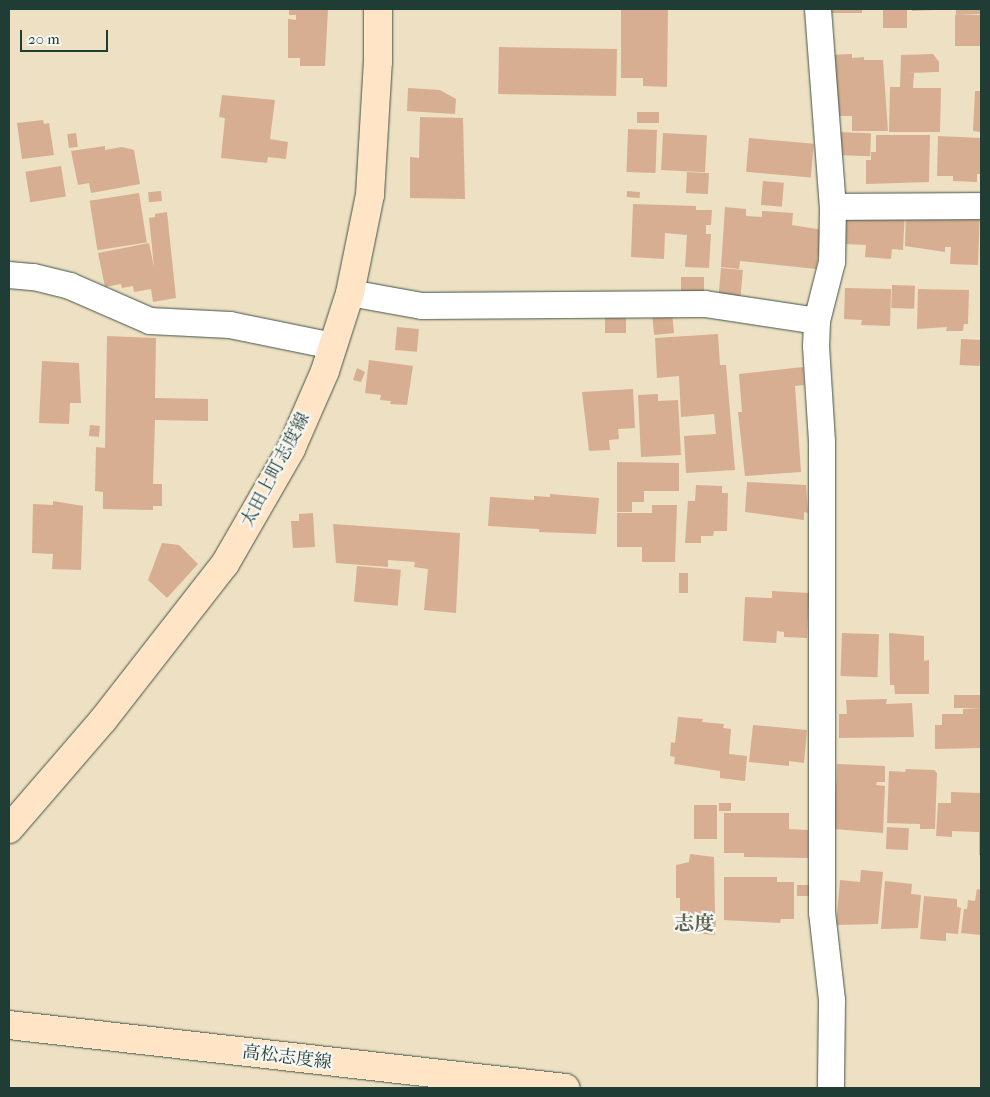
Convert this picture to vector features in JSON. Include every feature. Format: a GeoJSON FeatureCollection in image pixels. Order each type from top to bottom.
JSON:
{"type":"FeatureCollection","features":[{"type":"Feature","properties":{"kind":"main road","name":"太田上町志度線"},"geometry":{"type":"LineString","coordinates":[[9,829],[103,720],[225,564],[291,449],[333,346],[350,293],[370,195],[378,62],[378,9]]}},
{"type":"Feature","properties":{"kind":"main road","name":"高松志度線"},"geometry":{"type":"LineString","coordinates":[[9,1026],[565,1088]]}},
{"type":"Feature","properties":{"kind":"street"},"geometry":{"type":"LineString","coordinates":[[818,9],[833,207],[832,262],[817,321],[822,452],[822,912],[832,1000],[831,1088]]}},
{"type":"Feature","properties":{"kind":"street"},"geometry":{"type":"LineString","coordinates":[[833,207],[981,206]]}},
{"type":"Feature","properties":{"kind":"street"},"geometry":{"type":"LineString","coordinates":[[9,275],[34,277],[70,286],[150,321],[230,325],[333,346]]}},
{"type":"Feature","properties":{"kind":"street"},"geometry":{"type":"LineString","coordinates":[[350,293],[422,306],[705,304],[817,321]]}},
{"type":"Feature","properties":{"kind":"building"},"geometry":{"type":"Polygon","coordinates":[[[289,9],[328,9],[325,66],[300,66],[300,58],[288,58],[288,19],[296,20],[296,15],[289,15],[289,9]]]}},
{"type":"Feature","properties":{"kind":"building"},"geometry":{"type":"Polygon","coordinates":[[[621,9],[668,9],[667,87],[643,86],[643,78],[621,78],[621,9]]]}},
{"type":"Feature","properties":{"kind":"building"},"geometry":{"type":"Polygon","coordinates":[[[828,9],[862,9],[862,13],[828,13],[828,9]]]}},
{"type":"Feature","properties":{"kind":"building"},"geometry":{"type":"Polygon","coordinates":[[[883,9],[907,9],[907,28],[883,28],[883,9]]]}},
{"type":"Feature","properties":{"kind":"building"},"geometry":{"type":"Polygon","coordinates":[[[912,9],[935,9],[935,10],[912,11],[912,9]]]}},
{"type":"Feature","properties":{"kind":"building"},"geometry":{"type":"Polygon","coordinates":[[[956,9],[981,9],[981,14],[956,15],[956,9]]]}},
{"type":"Feature","properties":{"kind":"building"},"geometry":{"type":"Polygon","coordinates":[[[955,15],[981,15],[981,46],[955,46],[955,15]]]}},
{"type":"Feature","properties":{"kind":"building"},"geometry":{"type":"Polygon","coordinates":[[[499,47],[617,49],[616,96],[498,94],[499,47]]]}},
{"type":"Feature","properties":{"kind":"building"},"geometry":{"type":"Polygon","coordinates":[[[852,54],[852,58],[864,57],[864,60],[883,60],[888,131],[852,131],[852,116],[832,116],[829,55],[852,54]]]}},
{"type":"Feature","properties":{"kind":"building"},"geometry":{"type":"Polygon","coordinates":[[[933,54],[939,62],[939,72],[906,73],[914,73],[913,88],[941,88],[940,132],[889,132],[890,87],[900,87],[901,55],[933,54]]]}},
{"type":"Feature","properties":{"kind":"building"},"geometry":{"type":"Polygon","coordinates":[[[408,88],[440,90],[456,99],[455,114],[407,111],[408,88]]]}},
{"type":"Feature","properties":{"kind":"building"},"geometry":{"type":"Polygon","coordinates":[[[975,91],[981,91],[981,132],[973,131],[975,91]]]}},
{"type":"Feature","properties":{"kind":"building"},"geometry":{"type":"Polygon","coordinates":[[[222,95],[275,100],[270,139],[288,142],[286,159],[268,157],[267,163],[221,158],[225,118],[219,117],[222,95]]]}},
{"type":"Feature","properties":{"kind":"building"},"geometry":{"type":"Polygon","coordinates":[[[637,112],[659,112],[659,123],[637,123],[637,112]]]}},
{"type":"Feature","properties":{"kind":"building"},"geometry":{"type":"Polygon","coordinates":[[[420,117],[463,118],[465,199],[410,198],[410,157],[419,158],[420,117]]]}},
{"type":"Feature","properties":{"kind":"building"},"geometry":{"type":"Polygon","coordinates":[[[43,120],[44,124],[49,123],[54,155],[22,159],[17,123],[43,120]]]}},
{"type":"Feature","properties":{"kind":"building"},"geometry":{"type":"Polygon","coordinates":[[[628,129],[657,130],[655,173],[626,172],[628,129]]]}},
{"type":"Feature","properties":{"kind":"building"},"geometry":{"type":"Polygon","coordinates":[[[836,132],[871,133],[870,156],[835,155],[836,132]]]}},
{"type":"Feature","properties":{"kind":"building"},"geometry":{"type":"Polygon","coordinates":[[[76,133],[78,147],[69,148],[67,134],[76,133]]]}},
{"type":"Feature","properties":{"kind":"building"},"geometry":{"type":"Polygon","coordinates":[[[663,133],[707,135],[705,172],[661,170],[663,133]]]}},
{"type":"Feature","properties":{"kind":"building"},"geometry":{"type":"Polygon","coordinates":[[[876,135],[930,135],[929,182],[866,184],[866,160],[871,160],[871,152],[876,152],[876,135]]]}},
{"type":"Feature","properties":{"kind":"building"},"geometry":{"type":"Polygon","coordinates":[[[938,136],[981,138],[981,174],[977,174],[977,182],[953,181],[953,176],[937,176],[938,136]]]}},
{"type":"Feature","properties":{"kind":"building"},"geometry":{"type":"Polygon","coordinates":[[[749,138],[814,144],[811,178],[746,172],[749,138]]]}},
{"type":"Feature","properties":{"kind":"building"},"geometry":{"type":"Polygon","coordinates":[[[105,146],[105,150],[122,147],[134,150],[140,184],[91,193],[89,183],[78,185],[71,151],[105,146]]]}},
{"type":"Feature","properties":{"kind":"building"},"geometry":{"type":"Polygon","coordinates":[[[61,166],[66,197],[30,202],[25,172],[61,166]]]}},
{"type":"Feature","properties":{"kind":"building"},"geometry":{"type":"Polygon","coordinates":[[[687,172],[709,173],[708,194],[686,193],[687,172]]]}},
{"type":"Feature","properties":{"kind":"building"},"geometry":{"type":"Polygon","coordinates":[[[763,181],[784,183],[782,207],[761,205],[763,181]]]}},
{"type":"Feature","properties":{"kind":"building"},"geometry":{"type":"Polygon","coordinates":[[[161,191],[162,201],[149,202],[148,192],[161,191]]]}},
{"type":"Feature","properties":{"kind":"building"},"geometry":{"type":"Polygon","coordinates":[[[627,191],[640,192],[640,198],[627,197],[627,191]]]}},
{"type":"Feature","properties":{"kind":"building"},"geometry":{"type":"Polygon","coordinates":[[[139,193],[147,242],[97,250],[90,201],[139,193]]]}},
{"type":"Feature","properties":{"kind":"building"},"geometry":{"type":"Polygon","coordinates":[[[633,204],[696,206],[696,210],[712,210],[711,225],[706,225],[706,234],[711,234],[709,268],[685,267],[687,235],[665,233],[664,259],[631,257],[633,204]]]}},
{"type":"Feature","properties":{"kind":"building"},"geometry":{"type":"Polygon","coordinates":[[[847,204],[905,209],[903,250],[892,249],[891,259],[865,257],[866,245],[845,244],[847,204]]]}},
{"type":"Feature","properties":{"kind":"building"},"geometry":{"type":"Polygon","coordinates":[[[906,206],[980,208],[978,265],[950,264],[951,247],[945,247],[945,252],[905,246],[906,206]]]}},
{"type":"Feature","properties":{"kind":"building"},"geometry":{"type":"Polygon","coordinates":[[[725,207],[746,209],[746,216],[762,217],[762,211],[793,213],[792,225],[823,230],[816,269],[740,261],[739,269],[721,267],[725,207]]]}},
{"type":"Feature","properties":{"kind":"building"},"geometry":{"type":"Polygon","coordinates":[[[167,212],[176,298],[153,302],[151,289],[134,292],[133,286],[122,288],[121,284],[105,287],[98,253],[149,243],[154,267],[149,218],[155,217],[155,214],[167,212]]]}},
{"type":"Feature","properties":{"kind":"building"},"geometry":{"type":"Polygon","coordinates":[[[721,268],[743,270],[740,298],[719,296],[721,268]]]}},
{"type":"Feature","properties":{"kind":"building"},"geometry":{"type":"Polygon","coordinates":[[[681,277],[704,277],[704,293],[681,293],[681,277]]]}},
{"type":"Feature","properties":{"kind":"building"},"geometry":{"type":"Polygon","coordinates":[[[892,285],[915,286],[914,309],[891,308],[892,285]]]}},
{"type":"Feature","properties":{"kind":"building"},"geometry":{"type":"Polygon","coordinates":[[[845,288],[891,289],[890,326],[861,325],[862,320],[844,319],[845,288]]]}},
{"type":"Feature","properties":{"kind":"building"},"geometry":{"type":"Polygon","coordinates":[[[918,289],[969,290],[968,324],[964,324],[963,331],[946,331],[947,327],[917,329],[918,289]]]}},
{"type":"Feature","properties":{"kind":"building"},"geometry":{"type":"Polygon","coordinates":[[[605,313],[626,313],[626,333],[605,333],[605,313]]]}},
{"type":"Feature","properties":{"kind":"building"},"geometry":{"type":"Polygon","coordinates":[[[672,313],[674,333],[654,335],[652,315],[672,313]]]}},
{"type":"Feature","properties":{"kind":"building"},"geometry":{"type":"Polygon","coordinates":[[[397,327],[419,329],[417,352],[395,350],[397,327]]]}},
{"type":"Feature","properties":{"kind":"building"},"geometry":{"type":"Polygon","coordinates":[[[718,334],[720,365],[726,365],[735,470],[686,473],[684,436],[716,434],[714,414],[681,417],[679,376],[657,378],[655,338],[718,334]]]}},
{"type":"Feature","properties":{"kind":"building"},"geometry":{"type":"Polygon","coordinates":[[[107,336],[156,338],[155,398],[208,399],[208,421],[155,420],[153,484],[162,484],[162,506],[153,506],[153,510],[103,509],[103,492],[95,491],[96,447],[105,448],[107,336]]]}},
{"type":"Feature","properties":{"kind":"building"},"geometry":{"type":"Polygon","coordinates":[[[961,339],[981,340],[980,366],[960,365],[961,339]]]}},
{"type":"Feature","properties":{"kind":"building"},"geometry":{"type":"Polygon","coordinates":[[[369,360],[413,366],[407,405],[390,404],[391,401],[380,400],[381,395],[365,393],[369,360]]]}},
{"type":"Feature","properties":{"kind":"building"},"geometry":{"type":"Polygon","coordinates":[[[42,361],[79,363],[81,403],[70,403],[69,424],[39,423],[42,361]]]}},
{"type":"Feature","properties":{"kind":"building"},"geometry":{"type":"Polygon","coordinates":[[[803,367],[804,385],[795,386],[801,472],[745,476],[738,412],[742,412],[739,374],[803,367]]]}},
{"type":"Feature","properties":{"kind":"building"},"geometry":{"type":"Polygon","coordinates":[[[357,368],[365,372],[361,382],[353,380],[357,368]]]}},
{"type":"Feature","properties":{"kind":"building"},"geometry":{"type":"Polygon","coordinates":[[[633,389],[635,428],[618,429],[619,439],[609,440],[610,450],[589,451],[582,392],[633,389]]]}},
{"type":"Feature","properties":{"kind":"building"},"geometry":{"type":"Polygon","coordinates":[[[658,394],[658,401],[678,400],[681,455],[641,457],[638,395],[658,394]]]}},
{"type":"Feature","properties":{"kind":"building"},"geometry":{"type":"Polygon","coordinates":[[[90,425],[100,426],[99,437],[89,436],[90,425]]]}},
{"type":"Feature","properties":{"kind":"building"},"geometry":{"type":"Polygon","coordinates":[[[617,462],[679,463],[679,491],[644,491],[644,502],[632,502],[632,512],[617,512],[617,462]]]}},
{"type":"Feature","properties":{"kind":"building"},"geometry":{"type":"Polygon","coordinates":[[[747,482],[806,485],[808,513],[804,512],[804,520],[745,512],[747,482]]]}},
{"type":"Feature","properties":{"kind":"building"},"geometry":{"type":"Polygon","coordinates":[[[696,485],[722,486],[722,493],[728,493],[727,531],[714,531],[713,536],[701,536],[701,543],[685,543],[688,501],[695,501],[696,485]]]}},
{"type":"Feature","properties":{"kind":"building"},"geometry":{"type":"Polygon","coordinates":[[[550,494],[599,498],[596,534],[539,532],[539,529],[488,526],[490,497],[534,500],[534,496],[550,497],[550,494]]]}},
{"type":"Feature","properties":{"kind":"building"},"geometry":{"type":"Polygon","coordinates":[[[53,501],[83,506],[81,570],[52,569],[53,554],[32,553],[33,504],[53,505],[53,501]]]}},
{"type":"Feature","properties":{"kind":"building"},"geometry":{"type":"Polygon","coordinates":[[[652,505],[677,505],[675,562],[642,562],[642,547],[617,547],[617,513],[652,513],[652,505]]]}},
{"type":"Feature","properties":{"kind":"building"},"geometry":{"type":"Polygon","coordinates":[[[313,513],[315,547],[293,548],[291,521],[299,521],[299,514],[313,513]]]}},
{"type":"Feature","properties":{"kind":"building"},"geometry":{"type":"Polygon","coordinates":[[[333,524],[460,533],[456,613],[424,610],[428,569],[414,567],[415,562],[388,560],[388,567],[336,563],[333,524]]]}},
{"type":"Feature","properties":{"kind":"building"},"geometry":{"type":"Polygon","coordinates":[[[162,543],[179,545],[198,564],[167,598],[148,580],[162,543]]]}},
{"type":"Feature","properties":{"kind":"building"},"geometry":{"type":"Polygon","coordinates":[[[357,566],[401,570],[398,606],[354,602],[357,566]]]}},
{"type":"Feature","properties":{"kind":"building"},"geometry":{"type":"Polygon","coordinates":[[[679,573],[688,573],[688,593],[679,593],[679,573]]]}},
{"type":"Feature","properties":{"kind":"building"},"geometry":{"type":"Polygon","coordinates":[[[772,591],[809,593],[807,638],[784,637],[784,632],[777,631],[776,643],[743,641],[745,597],[772,598],[772,591]]]}},
{"type":"Feature","properties":{"kind":"building"},"geometry":{"type":"Polygon","coordinates":[[[842,633],[879,634],[877,677],[840,676],[842,633]]]}},
{"type":"Feature","properties":{"kind":"building"},"geometry":{"type":"Polygon","coordinates":[[[889,633],[924,636],[924,661],[929,660],[929,694],[895,694],[894,685],[890,685],[889,633]]]}},
{"type":"Feature","properties":{"kind":"building"},"geometry":{"type":"Polygon","coordinates":[[[954,695],[981,695],[981,708],[954,708],[954,695]]]}},
{"type":"Feature","properties":{"kind":"building"},"geometry":{"type":"Polygon","coordinates":[[[887,699],[886,704],[912,703],[914,737],[839,738],[839,714],[847,714],[846,700],[887,699]]]}},
{"type":"Feature","properties":{"kind":"building"},"geometry":{"type":"Polygon","coordinates":[[[981,708],[981,748],[935,749],[935,725],[942,725],[942,714],[963,714],[963,709],[981,708]]]}},
{"type":"Feature","properties":{"kind":"building"},"geometry":{"type":"Polygon","coordinates":[[[678,717],[703,719],[702,722],[724,724],[723,728],[731,729],[729,754],[747,756],[745,781],[720,778],[720,771],[674,764],[675,757],[670,756],[671,742],[675,743],[678,717]]]}},
{"type":"Feature","properties":{"kind":"building"},"geometry":{"type":"Polygon","coordinates":[[[753,725],[807,730],[804,763],[789,761],[789,766],[749,762],[753,725]]]}},
{"type":"Feature","properties":{"kind":"building"},"geometry":{"type":"Polygon","coordinates":[[[837,764],[885,766],[885,782],[877,782],[876,785],[885,786],[883,833],[834,829],[837,764]]]}},
{"type":"Feature","properties":{"kind":"building"},"geometry":{"type":"Polygon","coordinates":[[[906,769],[934,770],[937,773],[935,829],[920,829],[920,824],[887,823],[889,771],[905,772],[906,769]]]}},
{"type":"Feature","properties":{"kind":"building"},"geometry":{"type":"Polygon","coordinates":[[[951,792],[981,793],[981,855],[979,855],[979,832],[952,831],[952,837],[936,836],[938,803],[951,803],[951,792]]]}},
{"type":"Feature","properties":{"kind":"building"},"geometry":{"type":"Polygon","coordinates":[[[719,803],[731,803],[731,811],[719,811],[719,803]]]}},
{"type":"Feature","properties":{"kind":"building"},"geometry":{"type":"Polygon","coordinates":[[[694,805],[717,805],[717,839],[694,839],[694,805]]]}},
{"type":"Feature","properties":{"kind":"building"},"geometry":{"type":"Polygon","coordinates":[[[724,813],[789,813],[789,829],[808,830],[808,858],[744,857],[744,853],[724,853],[724,813]]]}},
{"type":"Feature","properties":{"kind":"building"},"geometry":{"type":"Polygon","coordinates":[[[887,827],[909,828],[908,850],[886,849],[887,827]]]}},
{"type":"Feature","properties":{"kind":"building"},"geometry":{"type":"Polygon","coordinates":[[[690,854],[714,857],[715,916],[680,917],[680,898],[676,898],[676,865],[689,862],[690,854]]]}},
{"type":"Feature","properties":{"kind":"building"},"geometry":{"type":"Polygon","coordinates":[[[861,870],[883,872],[878,924],[836,925],[840,880],[860,882],[861,870]]]}},
{"type":"Feature","properties":{"kind":"building"},"geometry":{"type":"Polygon","coordinates":[[[724,877],[777,877],[777,882],[794,882],[794,919],[781,919],[780,923],[724,920],[724,877]]]}},
{"type":"Feature","properties":{"kind":"building"},"geometry":{"type":"Polygon","coordinates":[[[885,881],[912,884],[911,894],[921,895],[918,928],[881,929],[885,881]]]}},
{"type":"Feature","properties":{"kind":"building"},"geometry":{"type":"Polygon","coordinates":[[[797,885],[809,885],[809,896],[797,896],[797,885]]]}},
{"type":"Feature","properties":{"kind":"building"},"geometry":{"type":"Polygon","coordinates":[[[977,889],[981,890],[981,935],[961,933],[964,909],[967,909],[968,900],[975,901],[977,889]]]}},
{"type":"Feature","properties":{"kind":"building"},"geometry":{"type":"Polygon","coordinates":[[[924,896],[957,899],[957,907],[961,908],[958,934],[946,933],[946,941],[920,939],[924,896]]]}},
{"type":"Feature","properties":{"kind":"building"},"geometry":{"type":"Polygon","coordinates":[[[705,919],[716,920],[715,935],[704,934],[705,919]]]}},
{"type":"Feature","properties":{"kind":"district","name":"志度"},"geometry":{"type":"Point","coordinates":[694,923]}}]}
